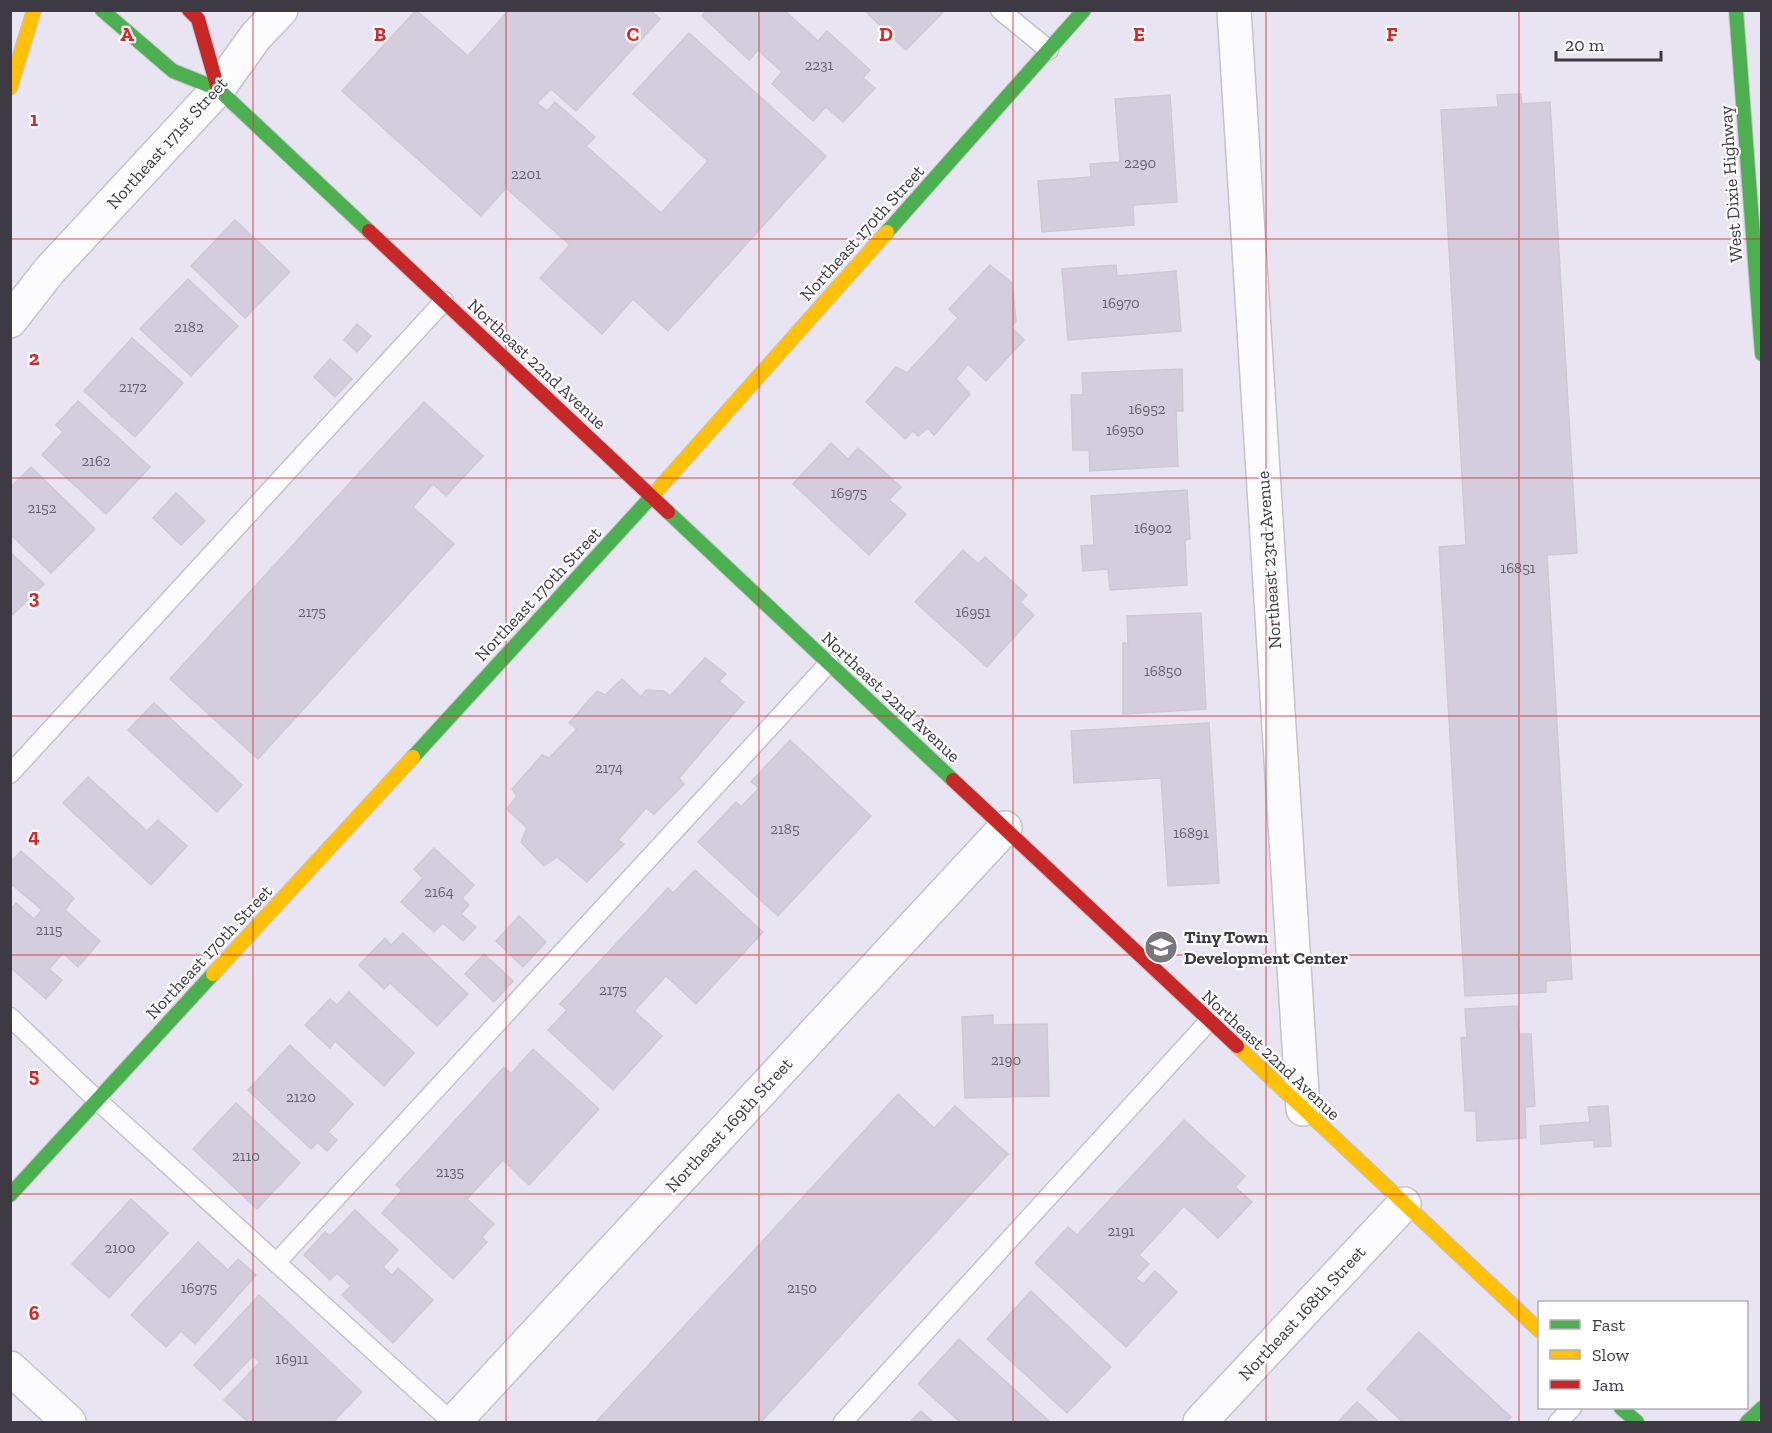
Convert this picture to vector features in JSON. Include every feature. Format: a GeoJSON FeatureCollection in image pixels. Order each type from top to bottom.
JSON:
{"type":"FeatureCollection","features":[{"type":"Feature","properties":{"kind":"street"},"geometry":{"type":"LineString","coordinates":[[10,88],[34,10]]}},
{"type":"Feature","properties":{"kind":"street","name":"Northeast 22nd Avenue"},"geometry":{"type":"LineString","coordinates":[[102,10],[173,71],[218,89],[1538,1330]]}},
{"type":"Feature","properties":{"kind":"street"},"geometry":{"type":"LineString","coordinates":[[189,10],[198,19],[218,89]]}},
{"type":"Feature","properties":{"kind":"street","name":"Northeast 171st Street"},"geometry":{"type":"LineString","coordinates":[[10,321],[49,272],[218,89],[256,36],[281,10]]}},
{"type":"Feature","properties":{"kind":"street","name":"Northeast 170th Street"},"geometry":{"type":"LineString","coordinates":[[10,1195],[652,497],[1084,10]]}},
{"type":"Feature","properties":{"kind":"street","name":"Northeast 23rd Avenue"},"geometry":{"type":"LineString","coordinates":[[1234,10],[1303,1109]]}},
{"type":"Feature","properties":{"kind":"street","name":"West Dixie Highway"},"geometry":{"type":"LineString","coordinates":[[1736,10],[1761,354]]}},
{"type":"Feature","properties":{"kind":"street","name":"Northeast 171st Street"},"geometry":{"type":"LineString","coordinates":[[10,301],[49,272]]}},
{"type":"Feature","properties":{"kind":"street","name":"Northeast 169th Street"},"geometry":{"type":"LineString","coordinates":[[453,1422],[1005,828]]}},
{"type":"Feature","properties":{"kind":"street","name":"Northeast 168th Street"},"geometry":{"type":"LineString","coordinates":[[1200,1422],[1404,1204]]}},
{"type":"Feature","properties":{"kind":"street"},"geometry":{"type":"LineString","coordinates":[[10,1368],[69,1422]]}},
{"type":"Feature","properties":{"kind":"street"},"geometry":{"type":"LineString","coordinates":[[1746,1422],[1761,1408]]}},
{"type":"Feature","properties":{"kind":"street"},"geometry":{"type":"LineString","coordinates":[[1623,1409],[1636,1422]]}},
{"type":"Feature","properties":{"kind":"lane"},"geometry":{"type":"LineString","coordinates":[[1000,10],[1049,50]]}},
{"type":"Feature","properties":{"kind":"lane"},"geometry":{"type":"LineString","coordinates":[[10,774],[444,301]]}},
{"type":"Feature","properties":{"kind":"lane"},"geometry":{"type":"LineString","coordinates":[[276,1263],[829,663]]}},
{"type":"Feature","properties":{"kind":"lane"},"geometry":{"type":"LineString","coordinates":[[10,1017],[276,1263],[453,1422]]}},
{"type":"Feature","properties":{"kind":"lane"},"geometry":{"type":"LineString","coordinates":[[843,1422],[1209,1021]]}},
{"type":"Feature","properties":{"kind":"lane"},"geometry":{"type":"LineString","coordinates":[[1558,1422],[1570,1409]]}},
{"type":"Feature","properties":{"kind":"building"},"geometry":{"type":"Polygon","coordinates":[[[416,10],[468,56],[509,10],[650,10],[660,19],[576,111],[551,89],[537,103],[547,111],[555,102],[595,137],[586,146],[661,213],[708,161],[633,94],[689,33],[826,156],[668,331],[633,299],[602,334],[540,278],[570,245],[506,188],[481,216],[342,91],[416,10]]]}},
{"type":"Feature","properties":{"kind":"building"},"geometry":{"type":"Polygon","coordinates":[[[706,10],[784,10],[818,41],[827,31],[870,70],[863,78],[875,88],[843,122],[826,107],[813,121],[772,84],[782,72],[758,50],[749,60],[702,16],[706,10]]]}},
{"type":"Feature","properties":{"kind":"building"},"geometry":{"type":"Polygon","coordinates":[[[869,10],[941,10],[943,12],[906,50],[867,13],[869,10]]]}},
{"type":"Feature","properties":{"kind":"building"},"geometry":{"type":"Polygon","coordinates":[[[1521,94],[1522,104],[1550,102],[1577,553],[1547,555],[1572,979],[1546,981],[1546,992],[1465,996],[1439,547],[1466,545],[1441,110],[1498,107],[1497,95],[1521,94]]]}},
{"type":"Feature","properties":{"kind":"building"},"geometry":{"type":"Polygon","coordinates":[[[1170,95],[1177,202],[1133,205],[1134,225],[1042,232],[1038,181],[1091,177],[1090,164],[1120,162],[1115,99],[1170,95]]]}},
{"type":"Feature","properties":{"kind":"building"},"geometry":{"type":"Polygon","coordinates":[[[235,220],[290,272],[245,318],[191,266],[235,220]]]}},
{"type":"Feature","properties":{"kind":"building"},"geometry":{"type":"Polygon","coordinates":[[[990,265],[1012,283],[1016,321],[1011,327],[1024,340],[986,381],[968,364],[956,379],[970,394],[934,435],[928,428],[918,436],[913,431],[905,439],[866,402],[896,367],[907,373],[958,318],[949,309],[990,265]]]}},
{"type":"Feature","properties":{"kind":"building"},"geometry":{"type":"Polygon","coordinates":[[[1116,265],[1117,276],[1176,271],[1181,331],[1068,340],[1062,269],[1116,265]]]}},
{"type":"Feature","properties":{"kind":"building"},"geometry":{"type":"Polygon","coordinates":[[[188,279],[238,326],[191,376],[140,329],[188,279]]]}},
{"type":"Feature","properties":{"kind":"building"},"geometry":{"type":"Polygon","coordinates":[[[357,324],[371,336],[357,352],[344,340],[357,324]]]}},
{"type":"Feature","properties":{"kind":"building"},"geometry":{"type":"Polygon","coordinates":[[[132,338],[183,383],[135,437],[84,391],[132,338]]]}},
{"type":"Feature","properties":{"kind":"building"},"geometry":{"type":"Polygon","coordinates":[[[330,359],[352,379],[335,397],[314,377],[330,359]]]}},
{"type":"Feature","properties":{"kind":"building"},"geometry":{"type":"Polygon","coordinates":[[[1182,369],[1183,411],[1176,411],[1178,466],[1090,471],[1089,450],[1073,450],[1071,395],[1083,395],[1082,373],[1182,369]]]}},
{"type":"Feature","properties":{"kind":"building"},"geometry":{"type":"Polygon","coordinates":[[[78,401],[150,467],[106,514],[42,455],[63,432],[56,425],[78,401]]]}},
{"type":"Feature","properties":{"kind":"building"},"geometry":{"type":"Polygon","coordinates":[[[424,402],[483,456],[446,496],[433,484],[413,507],[454,544],[258,759],[170,679],[424,402]]]}},
{"type":"Feature","properties":{"kind":"building"},"geometry":{"type":"Polygon","coordinates":[[[831,443],[848,459],[858,448],[901,487],[889,500],[906,514],[869,555],[793,484],[831,443]]]}},
{"type":"Feature","properties":{"kind":"building"},"geometry":{"type":"Polygon","coordinates":[[[31,467],[95,529],[51,573],[10,534],[10,488],[31,467]]]}},
{"type":"Feature","properties":{"kind":"building"},"geometry":{"type":"Polygon","coordinates":[[[1187,490],[1190,539],[1185,540],[1187,585],[1110,590],[1108,569],[1083,571],[1081,546],[1094,545],[1091,496],[1187,490]]]}},
{"type":"Feature","properties":{"kind":"building"},"geometry":{"type":"Polygon","coordinates":[[[176,493],[205,521],[181,545],[153,518],[176,493]]]}},
{"type":"Feature","properties":{"kind":"building"},"geometry":{"type":"Polygon","coordinates":[[[963,550],[978,564],[985,557],[1027,595],[1020,602],[1034,615],[987,667],[915,602],[963,550]]]}},
{"type":"Feature","properties":{"kind":"building"},"geometry":{"type":"Polygon","coordinates":[[[10,552],[44,584],[10,617],[10,552]]]}},
{"type":"Feature","properties":{"kind":"building"},"geometry":{"type":"Polygon","coordinates":[[[1201,613],[1206,709],[1123,714],[1123,643],[1128,643],[1127,616],[1201,613]]]}},
{"type":"Feature","properties":{"kind":"building"},"geometry":{"type":"Polygon","coordinates":[[[705,658],[726,674],[719,681],[744,702],[679,778],[684,784],[654,814],[646,808],[618,840],[624,844],[587,882],[557,857],[544,866],[521,842],[527,828],[507,809],[517,796],[512,789],[542,755],[549,758],[577,729],[569,723],[597,691],[605,695],[622,679],[641,697],[646,690],[664,691],[670,696],[705,658]]]}},
{"type":"Feature","properties":{"kind":"building"},"geometry":{"type":"Polygon","coordinates":[[[154,703],[242,785],[217,812],[128,730],[154,703]]]}},
{"type":"Feature","properties":{"kind":"building"},"geometry":{"type":"Polygon","coordinates":[[[1209,723],[1219,883],[1168,886],[1161,778],[1074,783],[1071,731],[1209,723]]]}},
{"type":"Feature","properties":{"kind":"building"},"geometry":{"type":"Polygon","coordinates":[[[790,740],[871,816],[778,916],[698,842],[736,802],[741,807],[759,788],[751,782],[790,740]]]}},
{"type":"Feature","properties":{"kind":"building"},"geometry":{"type":"Polygon","coordinates":[[[88,777],[147,831],[158,820],[187,846],[151,885],[63,803],[88,777]]]}},
{"type":"Feature","properties":{"kind":"building"},"geometry":{"type":"Polygon","coordinates":[[[434,848],[474,885],[462,898],[469,905],[461,914],[476,927],[463,941],[443,923],[434,932],[401,902],[423,878],[414,869],[434,848]]]}},
{"type":"Feature","properties":{"kind":"building"},"geometry":{"type":"Polygon","coordinates":[[[21,851],[74,898],[65,910],[100,941],[78,967],[63,953],[49,969],[62,980],[46,999],[10,967],[10,910],[16,903],[34,919],[42,910],[10,883],[10,863],[21,851]]]}},
{"type":"Feature","properties":{"kind":"building"},"geometry":{"type":"Polygon","coordinates":[[[695,870],[763,932],[696,1004],[666,976],[634,1011],[662,1036],[613,1090],[548,1030],[567,1010],[560,1004],[668,888],[673,893],[695,870]]]}},
{"type":"Feature","properties":{"kind":"building"},"geometry":{"type":"Polygon","coordinates":[[[519,916],[546,942],[523,967],[496,941],[519,916]]]}},
{"type":"Feature","properties":{"kind":"building"},"geometry":{"type":"Polygon","coordinates":[[[403,933],[468,994],[437,1026],[390,983],[384,989],[359,965],[385,938],[391,945],[403,933]]]}},
{"type":"Feature","properties":{"kind":"building"},"geometry":{"type":"Polygon","coordinates":[[[484,954],[513,981],[494,1002],[465,974],[484,954]]]}},
{"type":"Feature","properties":{"kind":"building"},"geometry":{"type":"Polygon","coordinates":[[[349,992],[414,1053],[384,1086],[335,1041],[330,1048],[305,1025],[330,999],[337,1005],[349,992]]]}},
{"type":"Feature","properties":{"kind":"building"},"geometry":{"type":"Polygon","coordinates":[[[1517,1006],[1519,1034],[1531,1034],[1535,1106],[1525,1107],[1526,1138],[1477,1141],[1476,1111],[1465,1111],[1461,1038],[1467,1037],[1465,1009],[1517,1006]]]}},
{"type":"Feature","properties":{"kind":"building"},"geometry":{"type":"Polygon","coordinates":[[[993,1015],[993,1025],[1047,1024],[1049,1096],[965,1098],[962,1017],[993,1015]]]}},
{"type":"Feature","properties":{"kind":"building"},"geometry":{"type":"Polygon","coordinates":[[[290,1045],[353,1104],[328,1132],[337,1140],[327,1151],[317,1142],[311,1149],[248,1090],[290,1045]]]}},
{"type":"Feature","properties":{"kind":"building"},"geometry":{"type":"Polygon","coordinates":[[[533,1049],[599,1109],[529,1185],[503,1160],[467,1199],[494,1224],[482,1237],[487,1242],[453,1279],[382,1213],[402,1190],[396,1185],[504,1067],[511,1074],[533,1049]]]}},
{"type":"Feature","properties":{"kind":"building"},"geometry":{"type":"Polygon","coordinates":[[[898,1094],[934,1128],[955,1106],[1008,1154],[761,1422],[596,1422],[898,1094]]]}},
{"type":"Feature","properties":{"kind":"building"},"geometry":{"type":"Polygon","coordinates":[[[236,1103],[300,1163],[257,1209],[193,1149],[236,1103]]]}},
{"type":"Feature","properties":{"kind":"building"},"geometry":{"type":"Polygon","coordinates":[[[1608,1106],[1611,1146],[1594,1147],[1594,1140],[1541,1144],[1540,1126],[1590,1122],[1588,1107],[1608,1106]]]}},
{"type":"Feature","properties":{"kind":"building"},"geometry":{"type":"Polygon","coordinates":[[[1184,1120],[1245,1176],[1235,1187],[1252,1202],[1218,1238],[1184,1206],[1139,1255],[1149,1264],[1136,1278],[1143,1284],[1155,1271],[1177,1292],[1126,1347],[1035,1263],[1068,1227],[1077,1235],[1184,1120]]]}},
{"type":"Feature","properties":{"kind":"building"},"geometry":{"type":"Polygon","coordinates":[[[131,1199],[168,1233],[109,1298],[72,1264],[131,1199]]]}},
{"type":"Feature","properties":{"kind":"building"},"geometry":{"type":"Polygon","coordinates":[[[355,1210],[398,1250],[383,1267],[392,1275],[398,1268],[433,1300],[393,1343],[342,1295],[351,1286],[337,1273],[330,1280],[304,1255],[325,1232],[330,1236],[355,1210]]]}},
{"type":"Feature","properties":{"kind":"building"},"geometry":{"type":"Polygon","coordinates":[[[198,1242],[228,1270],[238,1259],[256,1275],[195,1344],[181,1331],[166,1347],[131,1315],[198,1242]]]}},
{"type":"Feature","properties":{"kind":"building"},"geometry":{"type":"Polygon","coordinates":[[[1031,1291],[1111,1367],[1067,1413],[987,1339],[1031,1291]]]}},
{"type":"Feature","properties":{"kind":"building"},"geometry":{"type":"Polygon","coordinates":[[[259,1295],[362,1392],[333,1422],[248,1422],[224,1400],[260,1362],[253,1356],[220,1390],[194,1365],[259,1295]]]}},
{"type":"Feature","properties":{"kind":"building"},"geometry":{"type":"Polygon","coordinates":[[[1419,1332],[1511,1417],[1506,1422],[1403,1422],[1367,1389],[1419,1332]]]}},
{"type":"Feature","properties":{"kind":"building"},"geometry":{"type":"Polygon","coordinates":[[[959,1339],[1050,1422],[960,1422],[918,1384],[959,1339]]]}},
{"type":"Feature","properties":{"kind":"building"},"geometry":{"type":"Polygon","coordinates":[[[1357,1402],[1379,1422],[1338,1422],[1357,1402]]]}},
{"type":"Feature","properties":{"kind":"building"},"geometry":{"type":"Polygon","coordinates":[[[921,1411],[933,1422],[910,1422],[921,1411]]]}},
{"type":"Feature","properties":{"kind":"traffic: fast"},"geometry":{"type":"LineString","coordinates":[[102,10],[173,71],[218,89],[369,231]]}},
{"type":"Feature","properties":{"kind":"traffic: fast"},"geometry":{"type":"LineString","coordinates":[[887,232],[1084,10]]}},
{"type":"Feature","properties":{"kind":"traffic: fast"},"geometry":{"type":"LineString","coordinates":[[1736,10],[1762,354]]}},
{"type":"Feature","properties":{"kind":"traffic: fast"},"geometry":{"type":"LineString","coordinates":[[413,757],[653,495]]}},
{"type":"Feature","properties":{"kind":"traffic: fast"},"geometry":{"type":"LineString","coordinates":[[668,512],[953,780]]}},
{"type":"Feature","properties":{"kind":"traffic: fast"},"geometry":{"type":"LineString","coordinates":[[10,1195],[213,974]]}},
{"type":"Feature","properties":{"kind":"traffic: fast"},"geometry":{"type":"LineString","coordinates":[[1747,1422],[1762,1408]]}},
{"type":"Feature","properties":{"kind":"traffic: fast"},"geometry":{"type":"LineString","coordinates":[[1622,1409],[1637,1422]]}},
{"type":"Feature","properties":{"kind":"traffic: slow"},"geometry":{"type":"LineString","coordinates":[[10,88],[34,10]]}},
{"type":"Feature","properties":{"kind":"traffic: slow"},"geometry":{"type":"LineString","coordinates":[[653,495],[887,232]]}},
{"type":"Feature","properties":{"kind":"traffic: slow"},"geometry":{"type":"LineString","coordinates":[[213,974],[413,757]]}},
{"type":"Feature","properties":{"kind":"traffic: slow"},"geometry":{"type":"LineString","coordinates":[[1237,1046],[1538,1329]]}},
{"type":"Feature","properties":{"kind":"traffic: jam"},"geometry":{"type":"LineString","coordinates":[[189,10],[198,19],[218,89]]}},
{"type":"Feature","properties":{"kind":"traffic: jam"},"geometry":{"type":"LineString","coordinates":[[369,231],[668,512]]}},
{"type":"Feature","properties":{"kind":"traffic: jam"},"geometry":{"type":"LineString","coordinates":[[953,780],[1237,1046]]}},
{"type":"Feature","properties":{"kind":"place","name":"Tiny Town Development Center"},"geometry":{"type":"Point","coordinates":[1161,947]}}]}
